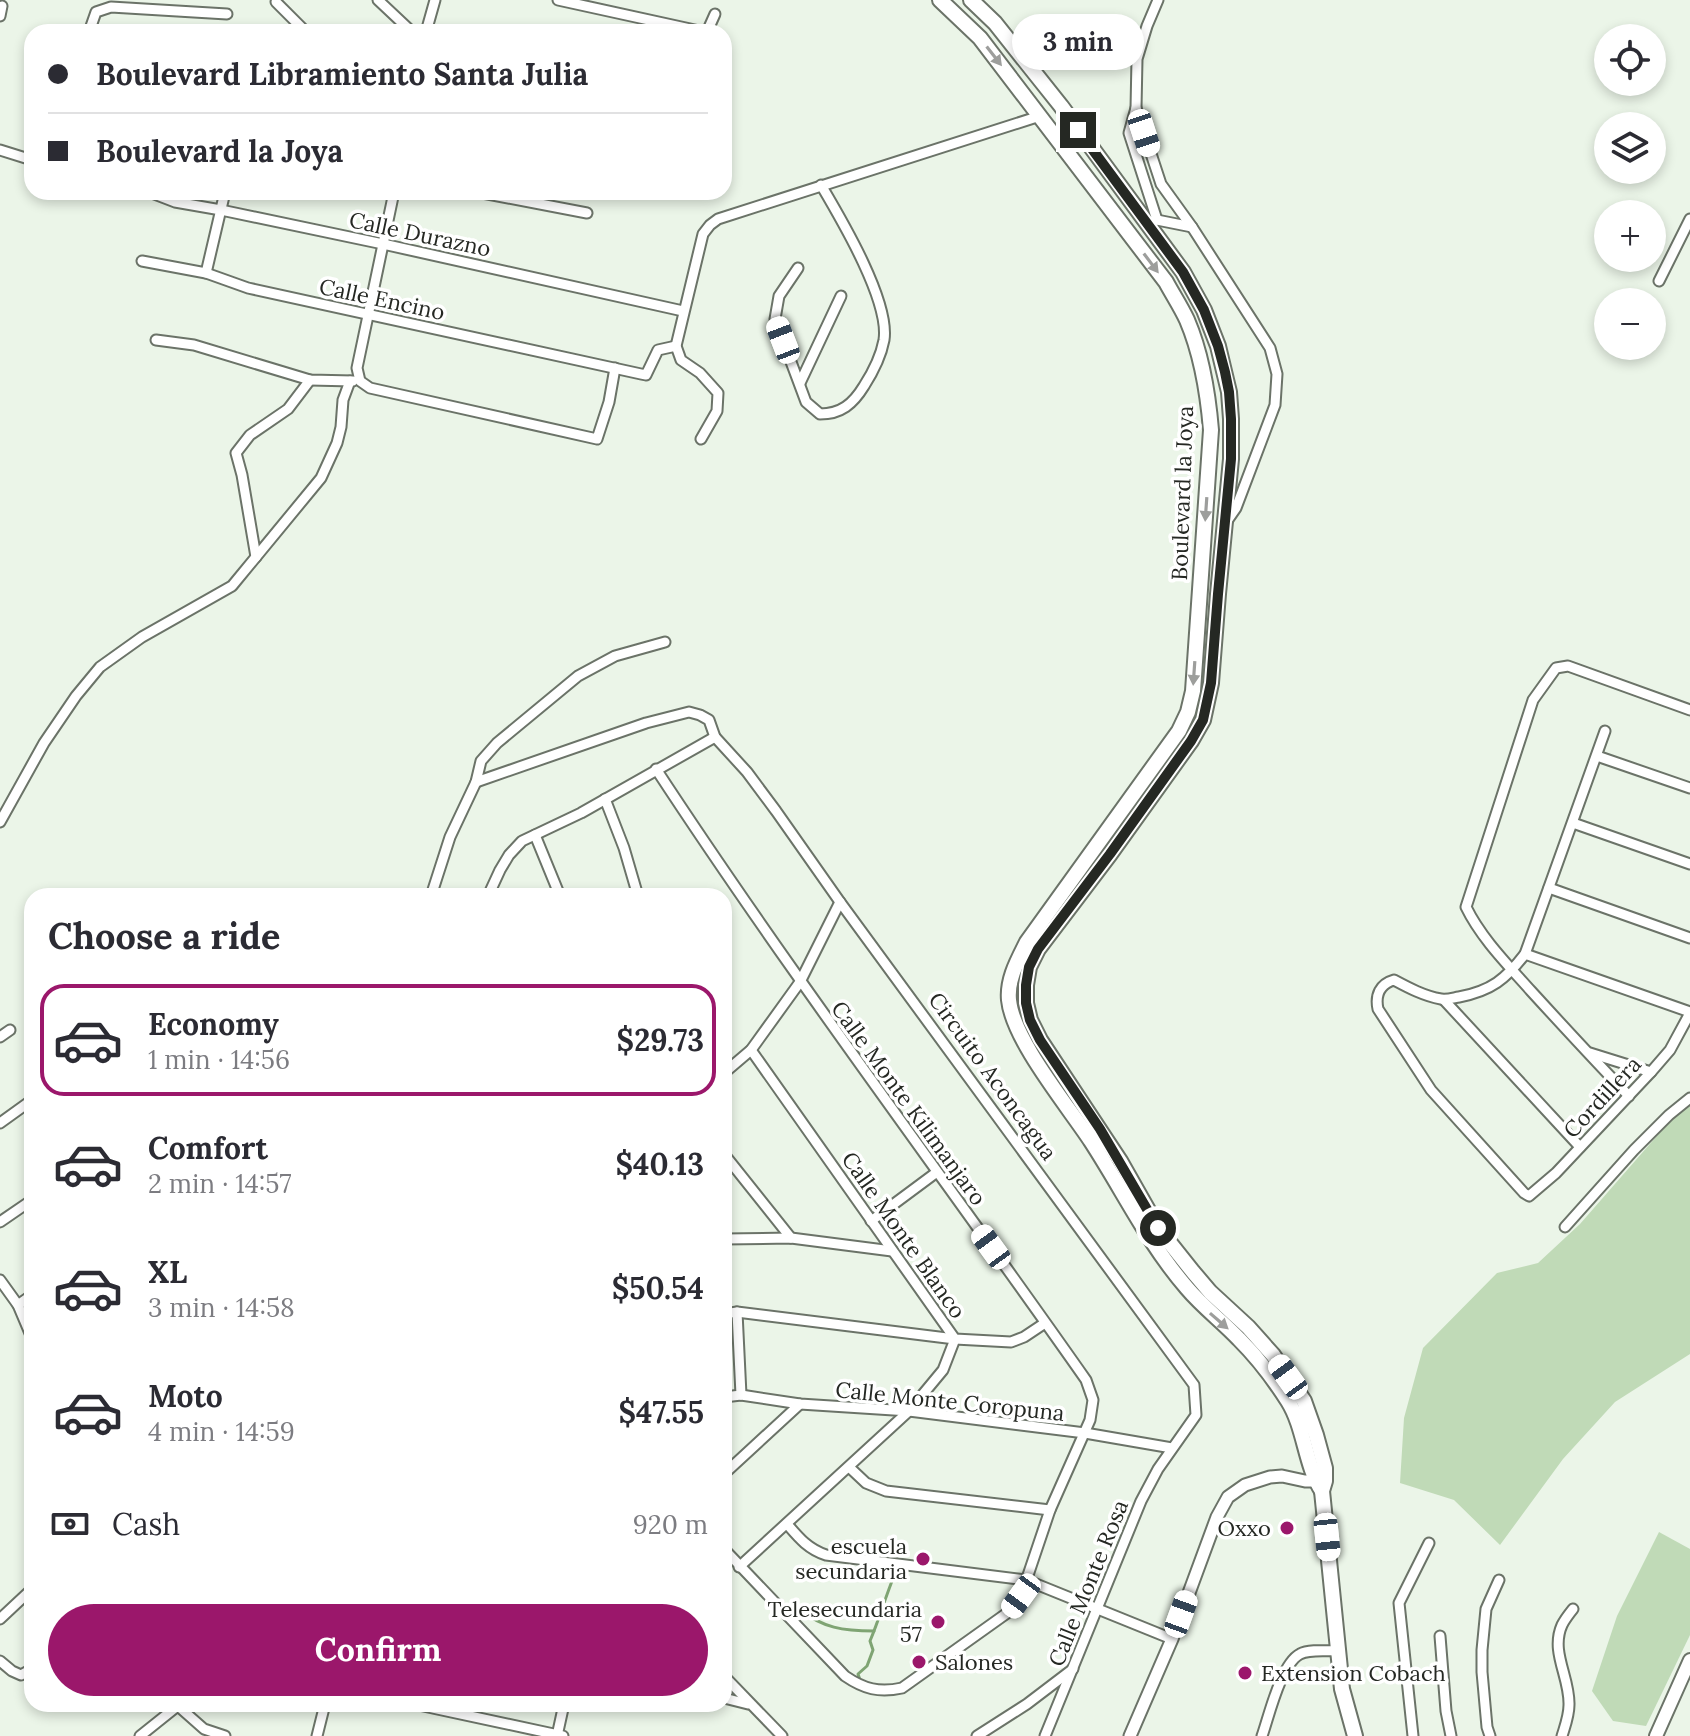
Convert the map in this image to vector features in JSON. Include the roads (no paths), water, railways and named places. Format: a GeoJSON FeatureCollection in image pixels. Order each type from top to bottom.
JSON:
{"type":"FeatureCollection","features":[{"type":"Feature","properties":{"kind":"main road","name":"Boulevard la Joya"},"geometry":{"type":"LineString","coordinates":[[940,0],[980,38],[1166,282],[1188,321],[1209,398],[1211,430],[1200,596],[1193,691],[1188,712],[1179,731],[1027,942],[1012,975],[1009,999],[1014,1022],[1154,1246],[1203,1307],[1247,1348],[1290,1403],[1321,1485]]}},
{"type":"Feature","properties":{"kind":"main road","name":"Boulevard la Joya"},"geometry":{"type":"LineString","coordinates":[[971,0],[995,23],[1061,106],[1151,222],[1183,272],[1204,310],[1218,346],[1229,392],[1231,419],[1226,522],[1211,683],[1203,720],[1110,854],[1038,949],[1029,967],[1026,985],[1030,1020],[1100,1129],[1158,1228],[1210,1292],[1273,1355],[1304,1401],[1325,1468],[1321,1485]]}},
{"type":"Feature","properties":{"kind":"main road"},"geometry":{"type":"LineString","coordinates":[[1321,1485],[1342,1689],[1355,1736]]}},
{"type":"Feature","properties":{"kind":"main road"},"geometry":{"type":"LineString","coordinates":[[1656,1736],[1690,1660]]}},
{"type":"Feature","properties":{"kind":"street"},"geometry":{"type":"LineString","coordinates":[[378,0],[404,24]]}},
{"type":"Feature","properties":{"kind":"street"},"geometry":{"type":"LineString","coordinates":[[428,24],[435,0]]}},
{"type":"Feature","properties":{"kind":"street"},"geometry":{"type":"LineString","coordinates":[[558,0],[669,24]]}},
{"type":"Feature","properties":{"kind":"street"},"geometry":{"type":"LineString","coordinates":[[1158,0],[1137,59],[1136,108],[1129,133],[1151,222],[1192,227]]}},
{"type":"Feature","properties":{"kind":"street"},"geometry":{"type":"LineString","coordinates":[[276,2],[298,24]]}},
{"type":"Feature","properties":{"kind":"street"},"geometry":{"type":"LineString","coordinates":[[92,24],[96,12],[111,7],[227,14]]}},
{"type":"Feature","properties":{"kind":"street"},"geometry":{"type":"LineString","coordinates":[[710,24],[715,14]]}},
{"type":"Feature","properties":{"kind":"street"},"geometry":{"type":"LineString","coordinates":[[1136,108],[1161,184],[1270,348],[1277,374],[1275,405],[1236,508],[1226,522]]}},
{"type":"Feature","properties":{"kind":"street"},"geometry":{"type":"LineString","coordinates":[[701,439],[717,411],[718,393],[700,373],[681,360],[676,346],[703,234],[710,225],[718,219],[1040,116]]}},
{"type":"Feature","properties":{"kind":"street"},"geometry":{"type":"LineString","coordinates":[[0,150],[24,158]]}},
{"type":"Feature","properties":{"kind":"street"},"geometry":{"type":"LineString","coordinates":[[798,268],[779,296],[775,319],[806,402],[820,414],[834,414],[862,389],[876,366],[884,338],[883,318],[872,282],[821,185]]}},
{"type":"Feature","properties":{"kind":"street","name":"Calle Durazno"},"geometry":{"type":"LineString","coordinates":[[170,200],[683,311]]}},
{"type":"Feature","properties":{"kind":"street"},"geometry":{"type":"LineString","coordinates":[[206,273],[223,200]]}},
{"type":"Feature","properties":{"kind":"street"},"geometry":{"type":"LineString","coordinates":[[0,822],[44,743],[100,667],[142,637],[232,586],[321,478],[337,443],[343,400],[355,381],[392,200]]}},
{"type":"Feature","properties":{"kind":"street"},"geometry":{"type":"LineString","coordinates":[[519,200],[587,213]]}},
{"type":"Feature","properties":{"kind":"street"},"geometry":{"type":"LineString","coordinates":[[1659,281],[1690,219]]}},
{"type":"Feature","properties":{"kind":"street","name":"Calle Encino"},"geometry":{"type":"LineString","coordinates":[[142,261],[206,273],[248,288],[367,315],[646,375],[658,350],[676,346]]}},
{"type":"Feature","properties":{"kind":"street"},"geometry":{"type":"LineString","coordinates":[[800,383],[841,296]]}},
{"type":"Feature","properties":{"kind":"street"},"geometry":{"type":"LineString","coordinates":[[156,340],[194,345],[310,380],[355,381],[370,388],[597,439],[609,402],[615,368]]}},
{"type":"Feature","properties":{"kind":"street"},"geometry":{"type":"LineString","coordinates":[[256,557],[236,453],[250,435],[288,409],[310,380]]}},
{"type":"Feature","properties":{"kind":"street"},"geometry":{"type":"LineString","coordinates":[[434,888],[450,837],[476,782],[481,761],[497,743],[578,676],[615,656],[665,642]]}},
{"type":"Feature","properties":{"kind":"street"},"geometry":{"type":"LineString","coordinates":[[1629,1096],[1513,970],[1472,920],[1466,907],[1533,700],[1556,668],[1568,666],[1690,710]]}},
{"type":"Feature","properties":{"kind":"street","name":"Circuito Aconcagua"},"geometry":{"type":"LineString","coordinates":[[476,782],[646,723],[689,712],[709,720],[715,737],[755,782],[1194,1385],[1196,1415],[1172,1448]]}},
{"type":"Feature","properties":{"kind":"street"},"geometry":{"type":"LineString","coordinates":[[1444,1000],[1490,988],[1513,970],[1525,954],[1605,731]]}},
{"type":"Feature","properties":{"kind":"street"},"geometry":{"type":"LineString","coordinates":[[492,888],[509,855],[522,841],[581,813],[715,737]]}},
{"type":"Feature","properties":{"kind":"street"},"geometry":{"type":"LineString","coordinates":[[1597,756],[1690,788]]}},
{"type":"Feature","properties":{"kind":"street","name":"Calle Monte Kilimanjaro"},"geometry":{"type":"LineString","coordinates":[[656,769],[800,982],[1086,1380],[1091,1389],[1093,1409],[1050,1510],[1021,1596],[1010,1611],[902,1688],[874,1690],[845,1676],[732,1559]]}},
{"type":"Feature","properties":{"kind":"street"},"geometry":{"type":"LineString","coordinates":[[605,799],[636,888]]}},
{"type":"Feature","properties":{"kind":"street"},"geometry":{"type":"LineString","coordinates":[[1573,823],[1690,864]]}},
{"type":"Feature","properties":{"kind":"street"},"geometry":{"type":"LineString","coordinates":[[535,835],[557,888]]}},
{"type":"Feature","properties":{"kind":"street"},"geometry":{"type":"LineString","coordinates":[[1549,888],[1690,938]]}},
{"type":"Feature","properties":{"kind":"street"},"geometry":{"type":"LineString","coordinates":[[732,1066],[751,1050],[800,982],[840,902]]}},
{"type":"Feature","properties":{"kind":"street"},"geometry":{"type":"LineString","coordinates":[[1525,954],[1690,1013]]}},
{"type":"Feature","properties":{"kind":"street","name":"Cordillera"},"geometry":{"type":"LineString","coordinates":[[1444,1000],[1413,991],[1394,980],[1383,985],[1376,1000],[1378,1009],[1431,1090],[1529,1196],[1556,1173],[1651,1072],[1670,1050],[1690,1013]]}},
{"type":"Feature","properties":{"kind":"street"},"geometry":{"type":"LineString","coordinates":[[1444,1000],[1580,1147]]}},
{"type":"Feature","properties":{"kind":"street"},"geometry":{"type":"LineString","coordinates":[[0,1037],[10,1030]]}},
{"type":"Feature","properties":{"kind":"street","name":"Calle Monte Blanco"},"geometry":{"type":"LineString","coordinates":[[739,1567],[909,1411],[943,1370],[955,1339],[751,1050]]}},
{"type":"Feature","properties":{"kind":"street"},"geometry":{"type":"LineString","coordinates":[[1586,1051],[1651,1072]]}},
{"type":"Feature","properties":{"kind":"street"},"geometry":{"type":"LineString","coordinates":[[1565,1227],[1634,1150],[1690,1098]]}},
{"type":"Feature","properties":{"kind":"street"},"geometry":{"type":"LineString","coordinates":[[0,1123],[24,1106]]}},
{"type":"Feature","properties":{"kind":"street"},"geometry":{"type":"LineString","coordinates":[[732,1169],[791,1238]]}},
{"type":"Feature","properties":{"kind":"street"},"geometry":{"type":"LineString","coordinates":[[871,1221],[937,1172]]}},
{"type":"Feature","properties":{"kind":"street"},"geometry":{"type":"LineString","coordinates":[[0,1222],[24,1206]]}},
{"type":"Feature","properties":{"kind":"street"},"geometry":{"type":"LineString","coordinates":[[732,1239],[791,1238],[892,1251]]}},
{"type":"Feature","properties":{"kind":"street"},"geometry":{"type":"LineString","coordinates":[[0,1280],[24,1319]]}},
{"type":"Feature","properties":{"kind":"street"},"geometry":{"type":"LineString","coordinates":[[18,1305],[24,1301]]}},
{"type":"Feature","properties":{"kind":"street"},"geometry":{"type":"LineString","coordinates":[[737,1312],[741,1395]]}},
{"type":"Feature","properties":{"kind":"street"},"geometry":{"type":"LineString","coordinates":[[732,1313],[955,1339],[1011,1342],[1045,1323]]}},
{"type":"Feature","properties":{"kind":"street","name":"Calle Monte Coropuna"},"geometry":{"type":"LineString","coordinates":[[732,1396],[909,1411],[1085,1433],[1172,1448]]}},
{"type":"Feature","properties":{"kind":"street"},"geometry":{"type":"LineString","coordinates":[[732,1467],[800,1404]]}},
{"type":"Feature","properties":{"kind":"street","name":"Calle Monte Rosa"},"geometry":{"type":"LineString","coordinates":[[1045,1736],[1141,1501],[1172,1448]]}},
{"type":"Feature","properties":{"kind":"street"},"geometry":{"type":"LineString","coordinates":[[849,1467],[866,1483],[886,1491],[1050,1510]]}},
{"type":"Feature","properties":{"kind":"street"},"geometry":{"type":"LineString","coordinates":[[1130,1736],[1172,1639],[1217,1517],[1228,1497],[1245,1485],[1270,1477],[1282,1476],[1321,1485]]}},
{"type":"Feature","properties":{"kind":"street"},"geometry":{"type":"LineString","coordinates":[[787,1524],[804,1544],[826,1555],[1026,1580],[1172,1639]]}},
{"type":"Feature","properties":{"kind":"street"},"geometry":{"type":"LineString","coordinates":[[1413,1736],[1399,1603],[1429,1543]]}},
{"type":"Feature","properties":{"kind":"street"},"geometry":{"type":"LineString","coordinates":[[1490,1736],[1482,1650],[1486,1609],[1499,1580]]}},
{"type":"Feature","properties":{"kind":"street"},"geometry":{"type":"LineString","coordinates":[[0,1619],[24,1596]]}},
{"type":"Feature","properties":{"kind":"street"},"geometry":{"type":"LineString","coordinates":[[1562,1736],[1569,1706],[1568,1688],[1558,1655],[1558,1640],[1562,1624],[1573,1609]]}},
{"type":"Feature","properties":{"kind":"street"},"geometry":{"type":"LineString","coordinates":[[1440,1636],[1451,1736]]}},
{"type":"Feature","properties":{"kind":"street"},"geometry":{"type":"LineString","coordinates":[[1262,1736],[1292,1660],[1302,1653],[1338,1651]]}},
{"type":"Feature","properties":{"kind":"street"},"geometry":{"type":"LineString","coordinates":[[0,1661],[12,1671],[24,1673]]}},
{"type":"Feature","properties":{"kind":"street"},"geometry":{"type":"LineString","coordinates":[[977,1736],[1073,1669]]}},
{"type":"Feature","properties":{"kind":"street"},"geometry":{"type":"LineString","coordinates":[[732,1685],[782,1736]]}},
{"type":"Feature","properties":{"kind":"street"},"geometry":{"type":"LineString","coordinates":[[732,1700],[750,1704]]}},
{"type":"Feature","properties":{"kind":"street"},"geometry":{"type":"LineString","coordinates":[[140,1736],[170,1712]]}},
{"type":"Feature","properties":{"kind":"street"},"geometry":{"type":"LineString","coordinates":[[186,1712],[204,1729],[225,1736]]}},
{"type":"Feature","properties":{"kind":"street"},"geometry":{"type":"LineString","coordinates":[[317,1736],[323,1712]]}},
{"type":"Feature","properties":{"kind":"street"},"geometry":{"type":"LineString","coordinates":[[450,1712],[559,1736],[563,1712]]}},
{"type":"Feature","properties":{"kind":"waterway"},"geometry":{"type":"LineString","coordinates":[[860,1680],[858,1674],[867,1666],[873,1650],[870,1641],[894,1576]]}},
{"type":"Feature","properties":{"kind":"waterway"},"geometry":{"type":"LineString","coordinates":[[789,1614],[799,1609],[834,1627],[874,1631]]}},
{"type":"Feature","properties":{"kind":"place","name":"Oxxo"},"geometry":{"type":"Point","coordinates":[1287,1528]}},
{"type":"Feature","properties":{"kind":"place","name":"escuela secundaria"},"geometry":{"type":"Point","coordinates":[923,1559]}},
{"type":"Feature","properties":{"kind":"place","name":"Telesecundaria 57"},"geometry":{"type":"Point","coordinates":[938,1622]}},
{"type":"Feature","properties":{"kind":"place","name":"Salones"},"geometry":{"type":"Point","coordinates":[919,1662]}},
{"type":"Feature","properties":{"kind":"place","name":"Extension Cobach"},"geometry":{"type":"Point","coordinates":[1245,1673]}}]}
